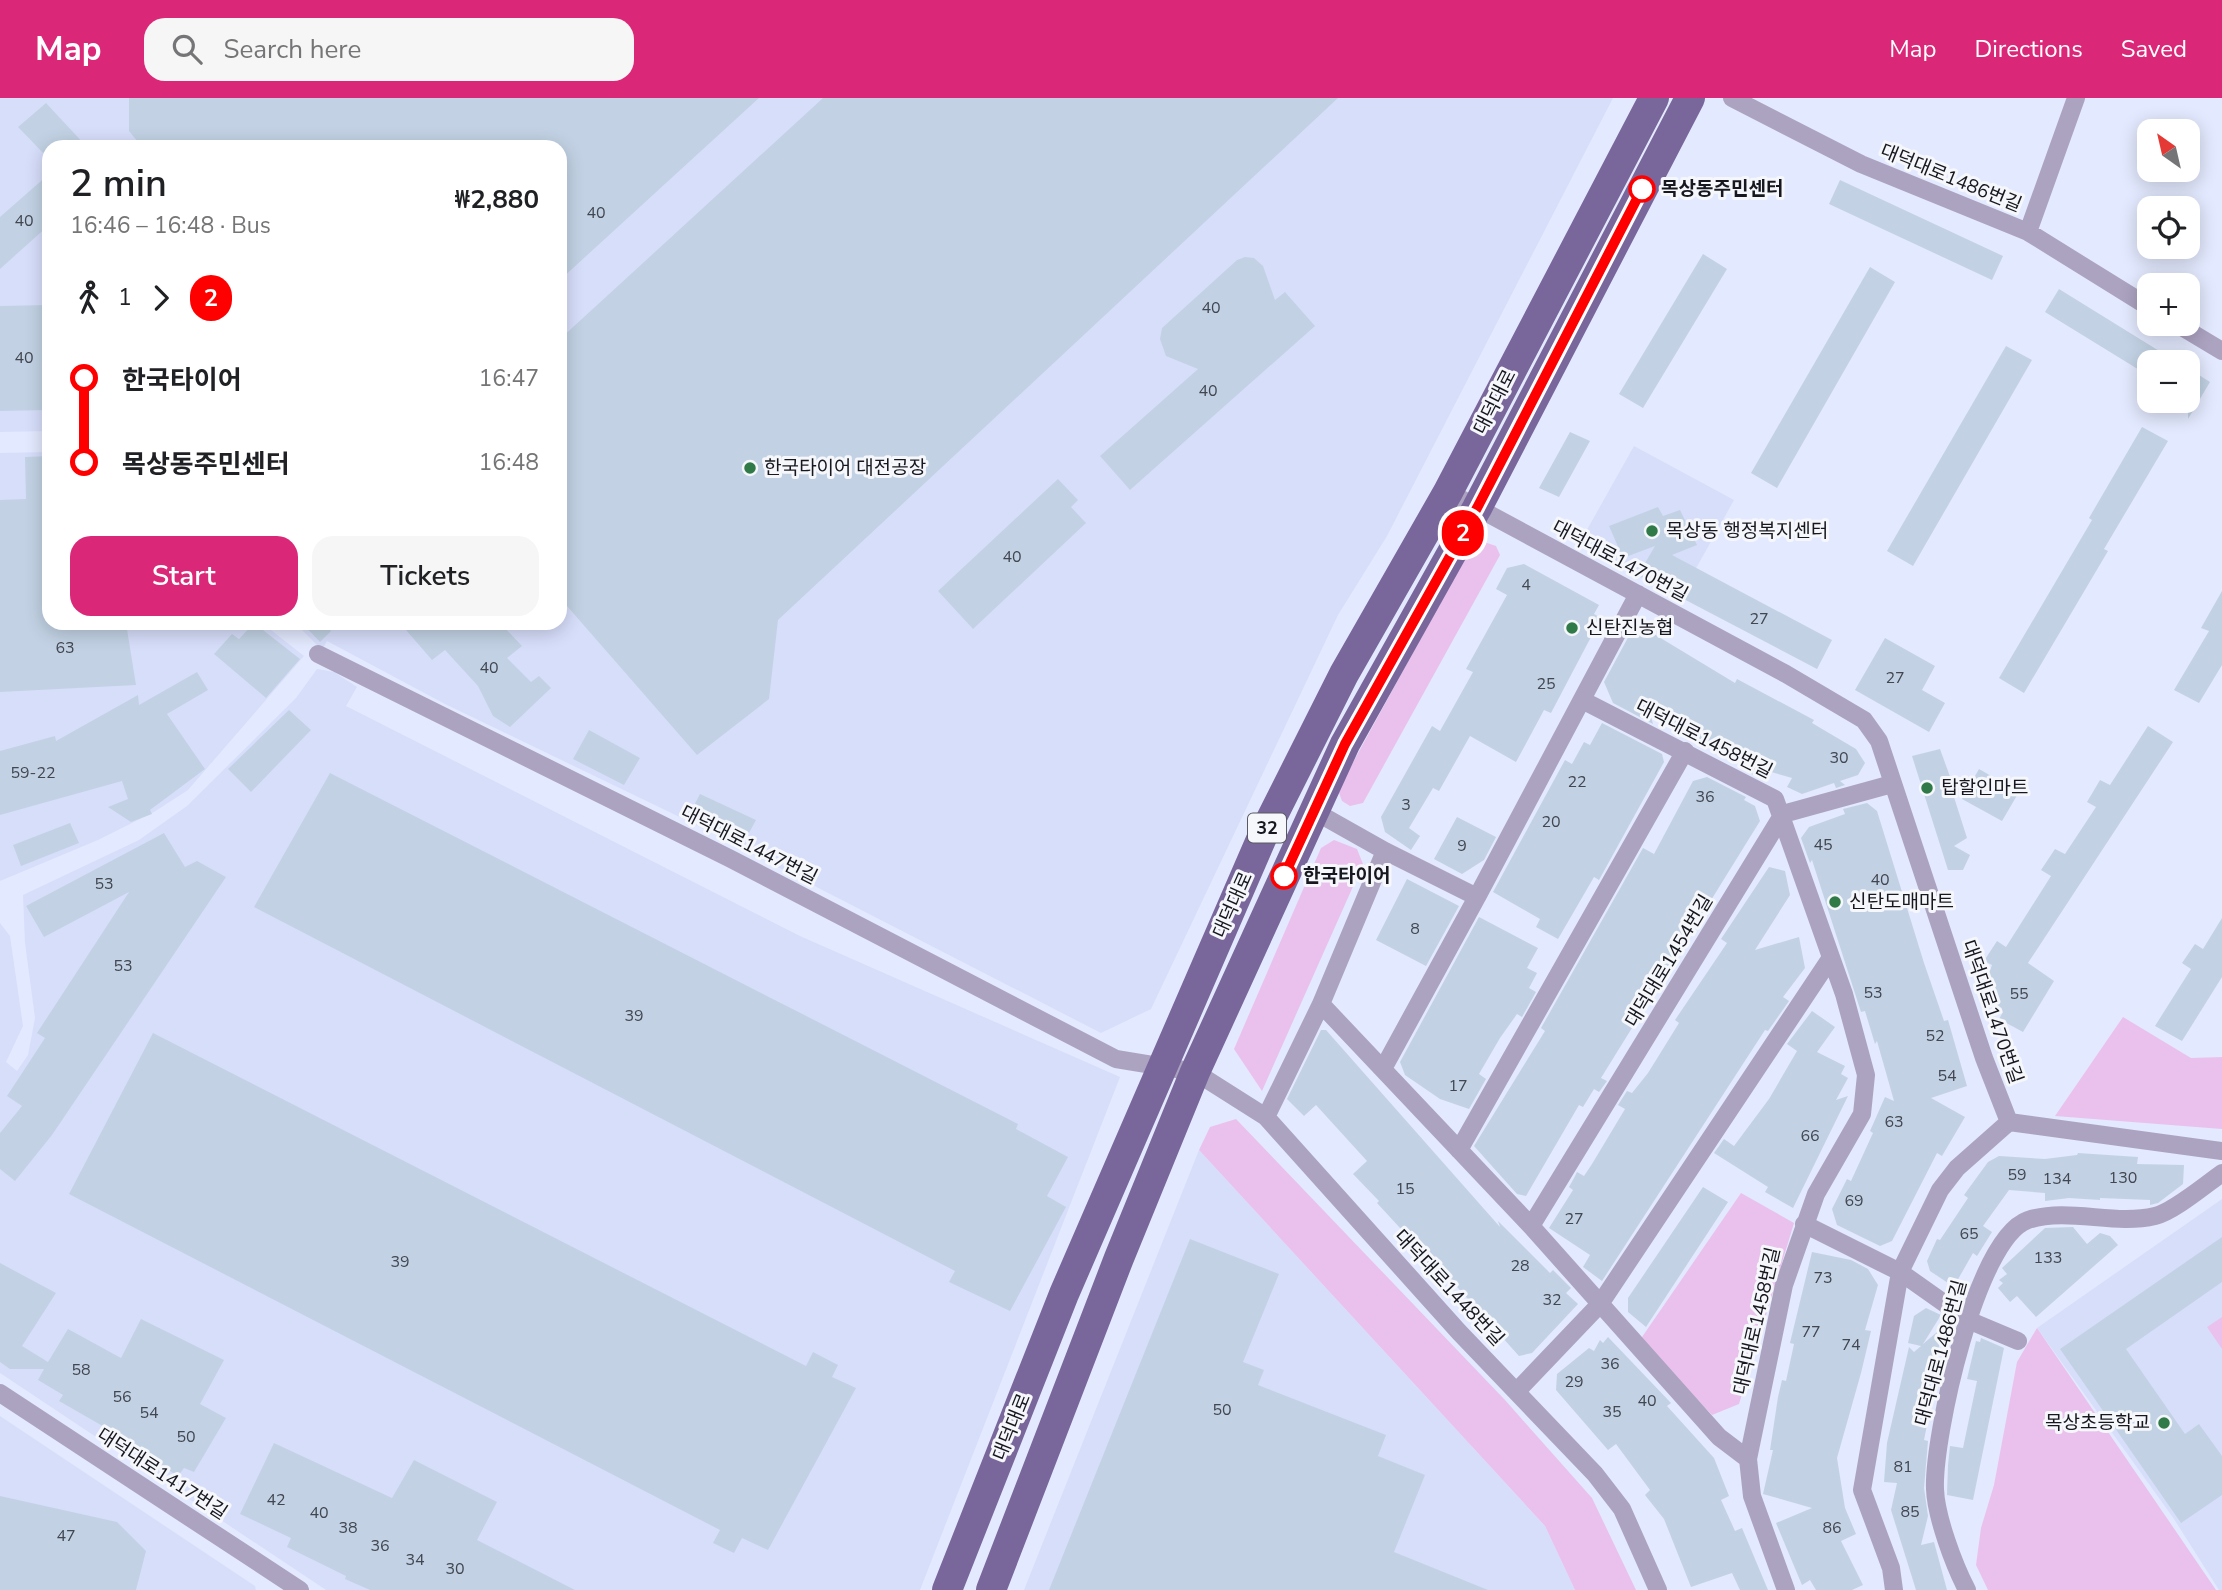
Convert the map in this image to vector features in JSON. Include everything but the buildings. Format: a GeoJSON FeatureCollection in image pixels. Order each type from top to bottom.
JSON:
{"type":"FeatureCollection","features":[{"type":"Feature","properties":{"kind":"main road","name":"대덕대로"},"geometry":{"type":"LineString","coordinates":[[947,1590],[1064,1294],[1263,835],[1344,674],[1448,492],[1654,98]]}},
{"type":"Feature","properties":{"kind":"main road","name":"대덕대로"},"geometry":{"type":"LineString","coordinates":[[991,1590],[1119,1258],[1195,1072],[1345,744],[1477,508],[1690,98]]}},
{"type":"Feature","properties":{"kind":"street","name":"대덕대로1486번길"},"geometry":{"type":"LineString","coordinates":[[1732,98],[1861,164],[2028,232],[2137,300]]}},
{"type":"Feature","properties":{"kind":"street"},"geometry":{"type":"LineString","coordinates":[[2028,232],[2076,98]]}},
{"type":"Feature","properties":{"kind":"street"},"geometry":{"type":"LineString","coordinates":[[2197,336],[2221,350]]}},
{"type":"Feature","properties":{"kind":"street","name":"대덕대로1470번길"},"geometry":{"type":"LineString","coordinates":[[1448,492],[1786,674],[1864,720],[1879,741],[1984,1058],[2009,1122]]}},
{"type":"Feature","properties":{"kind":"street"},"geometry":{"type":"LineString","coordinates":[[1384,1067],[1638,594]]}},
{"type":"Feature","properties":{"kind":"street","name":"대덕대로1447번길"},"geometry":{"type":"LineString","coordinates":[[318,654],[730,858],[1116,1059],[1162,1065]]}},
{"type":"Feature","properties":{"kind":"street","name":"대덕대로1458번길"},"geometry":{"type":"LineString","coordinates":[[1581,700],[1775,799],[1783,814],[1866,1075],[1862,1114],[1815,1194],[1784,1285],[1748,1459]]}},
{"type":"Feature","properties":{"kind":"street"},"geometry":{"type":"LineString","coordinates":[[1459,1150],[1685,751]]}},
{"type":"Feature","properties":{"kind":"street"},"geometry":{"type":"LineString","coordinates":[[1783,814],[1892,784]]}},
{"type":"Feature","properties":{"kind":"street"},"geometry":{"type":"LineString","coordinates":[[1314,811],[1385,852],[1477,897]]}},
{"type":"Feature","properties":{"kind":"street","name":"대덕대로1454번길"},"geometry":{"type":"LineString","coordinates":[[1531,1226],[1783,814]]}},
{"type":"Feature","properties":{"kind":"street"},"geometry":{"type":"LineString","coordinates":[[1266,1117],[1321,1004],[1385,852]]}},
{"type":"Feature","properties":{"kind":"street"},"geometry":{"type":"LineString","coordinates":[[1517,1391],[1600,1304],[1830,960]]}},
{"type":"Feature","properties":{"kind":"street"},"geometry":{"type":"LineString","coordinates":[[1321,1004],[1384,1067],[1531,1226],[1719,1437],[1748,1459],[1752,1496],[1786,1590]]}},
{"type":"Feature","properties":{"kind":"street","name":"대덕대로1448번길"},"geometry":{"type":"LineString","coordinates":[[1162,1065],[1195,1072],[1266,1117],[1459,1332],[1595,1474],[1622,1509],[1657,1590]]}},
{"type":"Feature","properties":{"kind":"street"},"geometry":{"type":"LineString","coordinates":[[1894,1590],[1891,1568],[1862,1490],[1900,1272],[1940,1190],[1957,1168],[2009,1122],[2222,1151]]}},
{"type":"Feature","properties":{"kind":"street","name":"대덕대로1486번길"},"geometry":{"type":"LineString","coordinates":[[1967,1590],[1935,1492],[1936,1456],[1968,1320],[1980,1281],[1994,1255],[2009,1234],[2027,1221],[2069,1216],[2127,1220],[2158,1216],[2222,1173]]}},
{"type":"Feature","properties":{"kind":"street"},"geometry":{"type":"LineString","coordinates":[[1804,1224],[1900,1272],[1968,1320],[2018,1341]]}},
{"type":"Feature","properties":{"kind":"street","name":"대덕대로1417번길"},"geometry":{"type":"LineString","coordinates":[[0,1393],[299,1590]]}},
{"type":"Feature","properties":{"kind":"shaded area"},"geometry":{"type":"Polygon","coordinates":[[[0,98],[1613,98],[1387,536],[1338,615],[1151,1009],[1101,1033],[688,821],[445,704],[327,641],[322,650],[302,630],[567,630],[567,140],[42,140],[42,431],[0,432],[0,98]]]}},
{"type":"Feature","properties":{"kind":"shaded area"},"geometry":{"type":"Polygon","coordinates":[[[1634,446],[1734,500],[1679,599],[1579,544],[1634,446]]]}},
{"type":"Feature","properties":{"kind":"shaded area"},"geometry":{"type":"Polygon","coordinates":[[[42,452],[42,630],[271,630],[304,656],[188,790],[154,812],[98,840],[0,881],[0,453],[42,452]]]}},
{"type":"Feature","properties":{"kind":"shaded area"},"geometry":{"type":"Polygon","coordinates":[[[1484,542],[1496,546],[1500,555],[1363,803],[1350,806],[1342,801],[1338,790],[1471,546],[1484,542]]]}},
{"type":"Feature","properties":{"kind":"shaded area"},"geometry":{"type":"Polygon","coordinates":[[[317,669],[334,672],[357,687],[346,706],[800,936],[1120,1077],[920,1590],[326,1590],[0,1373],[0,923],[10,936],[23,1026],[6,1062],[17,1071],[28,1055],[35,1018],[25,943],[23,895],[139,840],[187,806],[296,698],[317,669]]]}},
{"type":"Feature","properties":{"kind":"shaded area"},"geometry":{"type":"Polygon","coordinates":[[[1334,840],[1357,849],[1363,864],[1262,1091],[1234,1049],[1321,848],[1334,840]]]}},
{"type":"Feature","properties":{"kind":"shaded area"},"geometry":{"type":"Polygon","coordinates":[[[2123,1017],[2191,1058],[2222,1057],[2222,1129],[2055,1116],[2123,1017]]]}},
{"type":"Feature","properties":{"kind":"shaded area"},"geometry":{"type":"Polygon","coordinates":[[[1236,1119],[1505,1400],[1592,1498],[1636,1590],[1575,1590],[1545,1526],[1199,1150],[1210,1127],[1236,1119]]]}},
{"type":"Feature","properties":{"kind":"shaded area"},"geometry":{"type":"Polygon","coordinates":[[[1199,1150],[1545,1526],[1575,1590],[1024,1590],[1199,1150]]]}},
{"type":"Feature","properties":{"kind":"shaded area"},"geometry":{"type":"Polygon","coordinates":[[[1741,1193],[1794,1223],[1739,1404],[1712,1415],[1640,1340],[1741,1193]]]}},
{"type":"Feature","properties":{"kind":"shaded area","name":"목상초등학교"},"geometry":{"type":"Polygon","coordinates":[[[2222,1199],[2222,1590],[2219,1590],[2174,1519],[2037,1328],[2222,1199]]]}},
{"type":"Feature","properties":{"kind":"shaded area"},"geometry":{"type":"Polygon","coordinates":[[[2222,1317],[2222,1349],[2207,1327],[2222,1317]]]}},
{"type":"Feature","properties":{"kind":"shaded area"},"geometry":{"type":"Polygon","coordinates":[[[2037,1328],[2216,1590],[1988,1590],[1976,1565],[1981,1528],[1994,1485],[2017,1362],[2037,1328]]]}},
{"type":"Feature","properties":{"kind":"shaded area"},"geometry":{"type":"Polygon","coordinates":[[[0,1416],[255,1586],[256,1590],[0,1590],[0,1416]]]}},
{"type":"Feature","properties":{"kind":"bus line","name":"2"},"geometry":{"type":"LineString","coordinates":[[1284,876],[1345,744],[1477,508],[1642,189]]}},
{"type":"Feature","properties":{"kind":"place","name":"목상동주민센터"},"geometry":{"type":"Point","coordinates":[1642,189]}},
{"type":"Feature","properties":{"kind":"place","name":"한국타이어 대전공장"},"geometry":{"type":"Point","coordinates":[750,468]}},
{"type":"Feature","properties":{"kind":"place","name":"목상동 행정복지센터"},"geometry":{"type":"Point","coordinates":[1652,531]}},
{"type":"Feature","properties":{"kind":"place","name":"신탄진농협"},"geometry":{"type":"Point","coordinates":[1572,628]}},
{"type":"Feature","properties":{"kind":"place","name":"탑할인마트"},"geometry":{"type":"Point","coordinates":[1927,788]}},
{"type":"Feature","properties":{"kind":"place","name":"한국타이어"},"geometry":{"type":"Point","coordinates":[1284,876]}},
{"type":"Feature","properties":{"kind":"place","name":"신탄도매마트"},"geometry":{"type":"Point","coordinates":[1835,902]}},
{"type":"Feature","properties":{"kind":"place","name":"목상초등학교"},"geometry":{"type":"Point","coordinates":[2164,1423]}}]}
